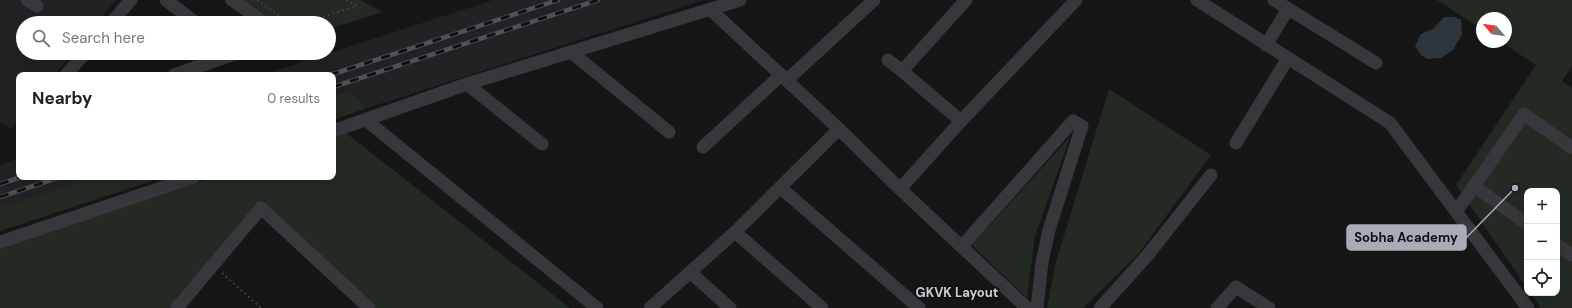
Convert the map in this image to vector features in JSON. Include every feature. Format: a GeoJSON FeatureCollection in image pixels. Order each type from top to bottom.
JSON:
{"type":"FeatureCollection","features":[{"type":"Feature","properties":{"kind":"street"},"geometry":{"type":"LineString","coordinates":[[117,16],[131,0]]}},
{"type":"Feature","properties":{"kind":"street"},"geometry":{"type":"LineString","coordinates":[[166,0],[187,16]]}},
{"type":"Feature","properties":{"kind":"street"},"geometry":{"type":"LineString","coordinates":[[232,0],[253,16]]}},
{"type":"Feature","properties":{"kind":"street"},"geometry":{"type":"LineString","coordinates":[[336,130],[467,84],[740,0]]}},
{"type":"Feature","properties":{"kind":"street"},"geometry":{"type":"LineString","coordinates":[[703,148],[874,0]]}},
{"type":"Feature","properties":{"kind":"street"},"geometry":{"type":"LineString","coordinates":[[902,71],[966,0]]}},
{"type":"Feature","properties":{"kind":"street"},"geometry":{"type":"LineString","coordinates":[[900,190],[1076,0]]}},
{"type":"Feature","properties":{"kind":"street"},"geometry":{"type":"LineString","coordinates":[[1196,0],[1390,123],[1528,308]]}},
{"type":"Feature","properties":{"kind":"street"},"geometry":{"type":"LineString","coordinates":[[1274,0],[1376,63]]}},
{"type":"Feature","properties":{"kind":"street"},"geometry":{"type":"LineString","coordinates":[[1266,45],[1288,9]]}},
{"type":"Feature","properties":{"kind":"street"},"geometry":{"type":"LineString","coordinates":[[711,10],[839,129],[900,190],[1027,308]]}},
{"type":"Feature","properties":{"kind":"street"},"geometry":{"type":"LineString","coordinates":[[571,52],[669,132]]}},
{"type":"Feature","properties":{"kind":"street"},"geometry":{"type":"LineString","coordinates":[[1236,143],[1288,58]]}},
{"type":"Feature","properties":{"kind":"street"},"geometry":{"type":"LineString","coordinates":[[69,72],[79,60]]}},
{"type":"Feature","properties":{"kind":"street"},"geometry":{"type":"LineString","coordinates":[[183,72],[217,60]]}},
{"type":"Feature","properties":{"kind":"street"},"geometry":{"type":"LineString","coordinates":[[888,60],[962,122]]}},
{"type":"Feature","properties":{"kind":"street"},"geometry":{"type":"LineString","coordinates":[[467,84],[542,144]]}},
{"type":"Feature","properties":{"kind":"street"},"geometry":{"type":"LineString","coordinates":[[1456,212],[1524,114],[1572,148]]}},
{"type":"Feature","properties":{"kind":"street"},"geometry":{"type":"LineString","coordinates":[[366,120],[597,308]]}},
{"type":"Feature","properties":{"kind":"street"},"geometry":{"type":"LineString","coordinates":[[962,246],[1073,121],[1082,126],[1049,230],[1042,262],[1037,308]]}},
{"type":"Feature","properties":{"kind":"street"},"geometry":{"type":"LineString","coordinates":[[650,308],[735,232],[839,129]]}},
{"type":"Feature","properties":{"kind":"street"},"geometry":{"type":"LineString","coordinates":[[1100,308],[1147,256],[1211,175]]}},
{"type":"Feature","properties":{"kind":"street"},"geometry":{"type":"LineString","coordinates":[[0,242],[185,180]]}},
{"type":"Feature","properties":{"kind":"street"},"geometry":{"type":"LineString","coordinates":[[1474,186],[1524,222]]}},
{"type":"Feature","properties":{"kind":"street"},"geometry":{"type":"LineString","coordinates":[[781,188],[919,308]]}},
{"type":"Feature","properties":{"kind":"street"},"geometry":{"type":"LineString","coordinates":[[176,308],[261,208],[369,308]]}},
{"type":"Feature","properties":{"kind":"street"},"geometry":{"type":"LineString","coordinates":[[735,232],[822,308]]}},
{"type":"Feature","properties":{"kind":"street"},"geometry":{"type":"LineString","coordinates":[[1560,247],[1572,255]]}},
{"type":"Feature","properties":{"kind":"street"},"geometry":{"type":"LineString","coordinates":[[690,272],[730,308]]}},
{"type":"Feature","properties":{"kind":"street"},"geometry":{"type":"LineString","coordinates":[[1217,308],[1236,287],[1269,308]]}},
{"type":"Feature","properties":{"kind":"path"},"geometry":{"type":"LineString","coordinates":[[257,0],[280,16]]}},
{"type":"Feature","properties":{"kind":"path"},"geometry":{"type":"LineString","coordinates":[[326,16],[357,6],[346,0]]}},
{"type":"Feature","properties":{"kind":"path"},"geometry":{"type":"LineString","coordinates":[[222,273],[261,308]]}},
{"type":"Feature","properties":{"kind":"shaded area"},"geometry":{"type":"Polygon","coordinates":[[[0,0],[116,0],[103,16],[16,16],[16,60],[67,60],[57,72],[16,72],[16,123],[11,129],[0,122],[0,0]]]}},
{"type":"Feature","properties":{"kind":"shaded area"},"geometry":{"type":"Polygon","coordinates":[[[244,0],[360,0],[383,12],[336,27],[336,16],[260,16],[243,4],[244,0]]]}},
{"type":"Feature","properties":{"kind":"shaded area"},"geometry":{"type":"Polygon","coordinates":[[[493,0],[704,0],[367,108],[350,90],[336,95],[336,72],[271,72],[308,60],[336,60],[336,51],[493,0]]]}},
{"type":"Feature","properties":{"kind":"shaded area"},"geometry":{"type":"Polygon","coordinates":[[[1437,0],[1572,0],[1572,66],[1562,81],[1572,88],[1572,308],[1541,308],[1533,296],[1560,296],[1560,188],[1524,188],[1524,284],[1456,185],[1536,65],[1510,48],[1512,48],[1512,12],[1476,12],[1476,25],[1437,0]]]}},
{"type":"Feature","properties":{"kind":"shaded area"},"geometry":{"type":"Polygon","coordinates":[[[1444,17],[1454,17],[1461,20],[1462,34],[1453,50],[1441,58],[1427,59],[1421,55],[1415,46],[1421,34],[1433,29],[1444,17]]]}},
{"type":"Feature","properties":{"kind":"shaded area"},"geometry":{"type":"Polygon","coordinates":[[[1109,89],[1211,155],[1139,253],[1083,308],[1047,308],[1055,265],[1109,89]]]}},
{"type":"Feature","properties":{"kind":"shaded area"},"geometry":{"type":"Polygon","coordinates":[[[350,90],[367,108],[336,119],[336,95],[350,90]]]}},
{"type":"Feature","properties":{"kind":"shaded area"},"geometry":{"type":"Polygon","coordinates":[[[346,133],[570,308],[374,308],[260,203],[171,308],[0,308],[0,248],[205,180],[336,180],[336,137],[346,133]]]}},
{"type":"Feature","properties":{"kind":"shaded area"},"geometry":{"type":"Polygon","coordinates":[[[1070,137],[1035,236],[1027,298],[972,245],[1070,137]]]}},
{"type":"Feature","properties":{"kind":"shaded area"},"geometry":{"type":"Polygon","coordinates":[[[16,159],[16,180],[83,180],[0,207],[0,165],[16,159]]]}},
{"type":"Feature","properties":{"kind":"shaded area"},"geometry":{"type":"Polygon","coordinates":[[[83,180],[155,180],[0,231],[0,207],[83,180]]]}},
{"type":"Feature","properties":{"kind":"railway"},"geometry":{"type":"LineString","coordinates":[[336,73],[558,0]]}},
{"type":"Feature","properties":{"kind":"railway"},"geometry":{"type":"LineString","coordinates":[[336,86],[598,0]]}},
{"type":"Feature","properties":{"kind":"railway"},"geometry":{"type":"LineString","coordinates":[[0,184],[16,179]]}},
{"type":"Feature","properties":{"kind":"railway"},"geometry":{"type":"LineString","coordinates":[[0,197],[51,180]]}},
{"type":"Feature","properties":{"kind":"place","name":"Sobha Academy"},"geometry":{"type":"Point","coordinates":[1515,188]}},
{"type":"Feature","properties":{"kind":"district","name":"GKVK Layout"},"geometry":{"type":"Point","coordinates":[957,292]}}]}
